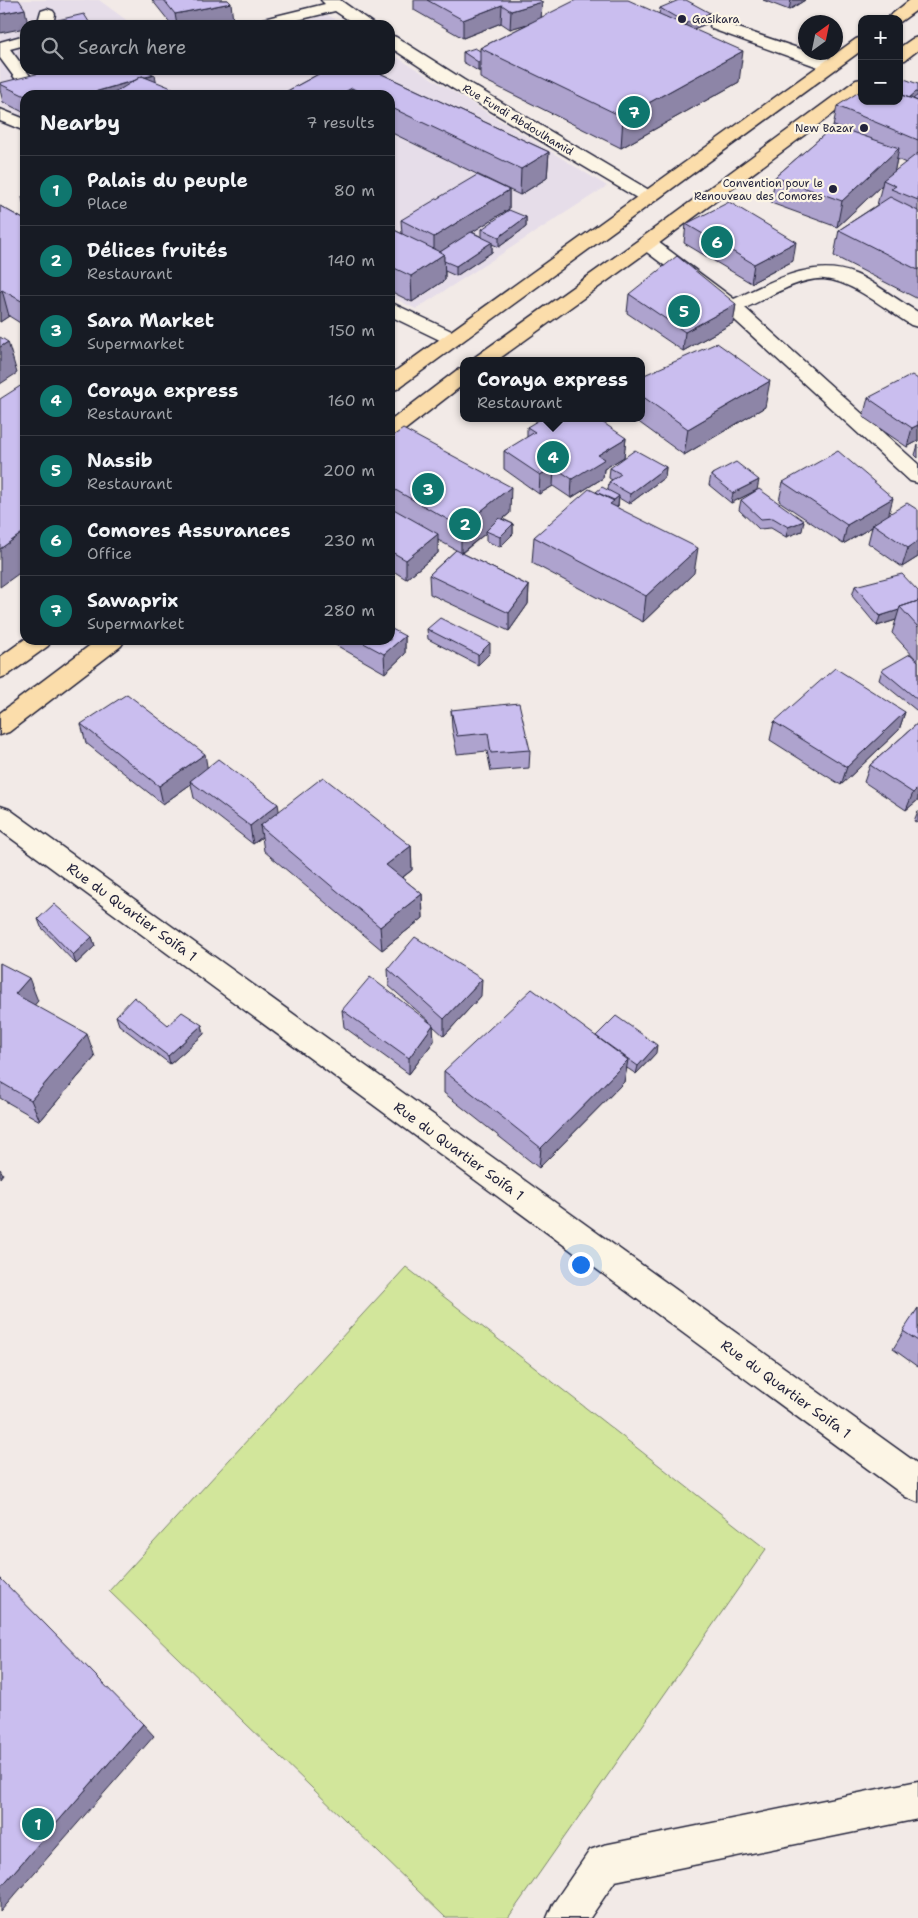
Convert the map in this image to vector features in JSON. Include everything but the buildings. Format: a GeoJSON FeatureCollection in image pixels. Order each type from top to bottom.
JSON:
{"type":"FeatureCollection","features":[{"type":"Feature","properties":{"kind":"main road"},"geometry":{"type":"LineString","coordinates":[[900,15],[918,2]]}},
{"type":"Feature","properties":{"kind":"main road"},"geometry":{"type":"LineString","coordinates":[[903,53],[918,42]]}},
{"type":"Feature","properties":{"kind":"main road"},"geometry":{"type":"LineString","coordinates":[[395,381],[858,45]]}},
{"type":"Feature","properties":{"kind":"main road"},"geometry":{"type":"LineString","coordinates":[[488,357],[647,243],[858,87]]}},
{"type":"Feature","properties":{"kind":"main road"},"geometry":{"type":"LineString","coordinates":[[395,426],[460,377]]}},
{"type":"Feature","properties":{"kind":"main road"},"geometry":{"type":"LineString","coordinates":[[0,669],[33,645]]}},
{"type":"Feature","properties":{"kind":"main road"},"geometry":{"type":"LineString","coordinates":[[0,726],[107,645]]}},
{"type":"Feature","properties":{"kind":"street"},"geometry":{"type":"LineString","coordinates":[[274,20],[333,3],[359,20]]}},
{"type":"Feature","properties":{"kind":"street"},"geometry":{"type":"LineString","coordinates":[[718,26],[830,65]]}},
{"type":"Feature","properties":{"kind":"street"},"geometry":{"type":"LineString","coordinates":[[20,41],[0,46],[20,73]]}},
{"type":"Feature","properties":{"kind":"street","name":"Rue Fundi Abdoulhamid"},"geometry":{"type":"LineString","coordinates":[[395,43],[458,84],[648,197]]}},
{"type":"Feature","properties":{"kind":"street"},"geometry":{"type":"LineString","coordinates":[[22,75],[26,81]]}},
{"type":"Feature","properties":{"kind":"street"},"geometry":{"type":"LineString","coordinates":[[9,85],[44,77]]}},
{"type":"Feature","properties":{"kind":"street"},"geometry":{"type":"LineString","coordinates":[[0,114],[20,124]]}},
{"type":"Feature","properties":{"kind":"street"},"geometry":{"type":"LineString","coordinates":[[647,243],[732,307],[918,476]]}},
{"type":"Feature","properties":{"kind":"street"},"geometry":{"type":"LineString","coordinates":[[732,307],[793,279],[822,273],[849,278],[918,321]]}},
{"type":"Feature","properties":{"kind":"street"},"geometry":{"type":"LineString","coordinates":[[395,310],[453,339]]}},
{"type":"Feature","properties":{"kind":"street","name":"Rue du Quartier Soifa 1"},"geometry":{"type":"LineString","coordinates":[[0,816],[918,1485]]}},
{"type":"Feature","properties":{"kind":"street"},"geometry":{"type":"LineString","coordinates":[[567,1918],[604,1864],[918,1800]]}},
{"type":"Feature","properties":{"kind":"shaded area"},"geometry":{"type":"Polygon","coordinates":[[[0,0],[99,0],[126,20],[20,20],[20,75],[36,75],[0,83],[0,0]]]}},
{"type":"Feature","properties":{"kind":"shaded area"},"geometry":{"type":"Polygon","coordinates":[[[328,15],[336,20],[308,20],[328,15]]]}},
{"type":"Feature","properties":{"kind":"shaded area"},"geometry":{"type":"Polygon","coordinates":[[[395,56],[607,186],[416,309],[395,298],[395,90],[32,90],[91,75],[395,75],[395,56]]]}},
{"type":"Feature","properties":{"kind":"shaded area"},"geometry":{"type":"Polygon","coordinates":[[[20,93],[20,115],[0,105],[0,98],[20,93]]]}},
{"type":"Feature","properties":{"kind":"green space"},"geometry":{"type":"Polygon","coordinates":[[[406,1267],[766,1549],[508,1918],[446,1918],[109,1591],[406,1267]]]}},
{"type":"Feature","properties":{"kind":"place","name":"Gasikara"},"geometry":{"type":"Point","coordinates":[682,19]}},
{"type":"Feature","properties":{"kind":"place","name":"Sawaprix"},"geometry":{"type":"Point","coordinates":[634,112]}},
{"type":"Feature","properties":{"kind":"place","name":"New Bazar"},"geometry":{"type":"Point","coordinates":[864,128]}},
{"type":"Feature","properties":{"kind":"place","name":"Convention pour le Renouveau des Comores"},"geometry":{"type":"Point","coordinates":[833,189]}},
{"type":"Feature","properties":{"kind":"place","name":"Comores Assurances"},"geometry":{"type":"Point","coordinates":[717,242]}},
{"type":"Feature","properties":{"kind":"place","name":"Nassib"},"geometry":{"type":"Point","coordinates":[684,311]}},
{"type":"Feature","properties":{"kind":"place","name":"Coraya express"},"geometry":{"type":"Point","coordinates":[553,457]}},
{"type":"Feature","properties":{"kind":"place","name":"Sara Market"},"geometry":{"type":"Point","coordinates":[428,489]}},
{"type":"Feature","properties":{"kind":"place","name":"Délices fruités"},"geometry":{"type":"Point","coordinates":[465,524]}},
{"type":"Feature","properties":{"kind":"place","name":"Palais du peuple"},"geometry":{"type":"Point","coordinates":[38,1824]}}]}
